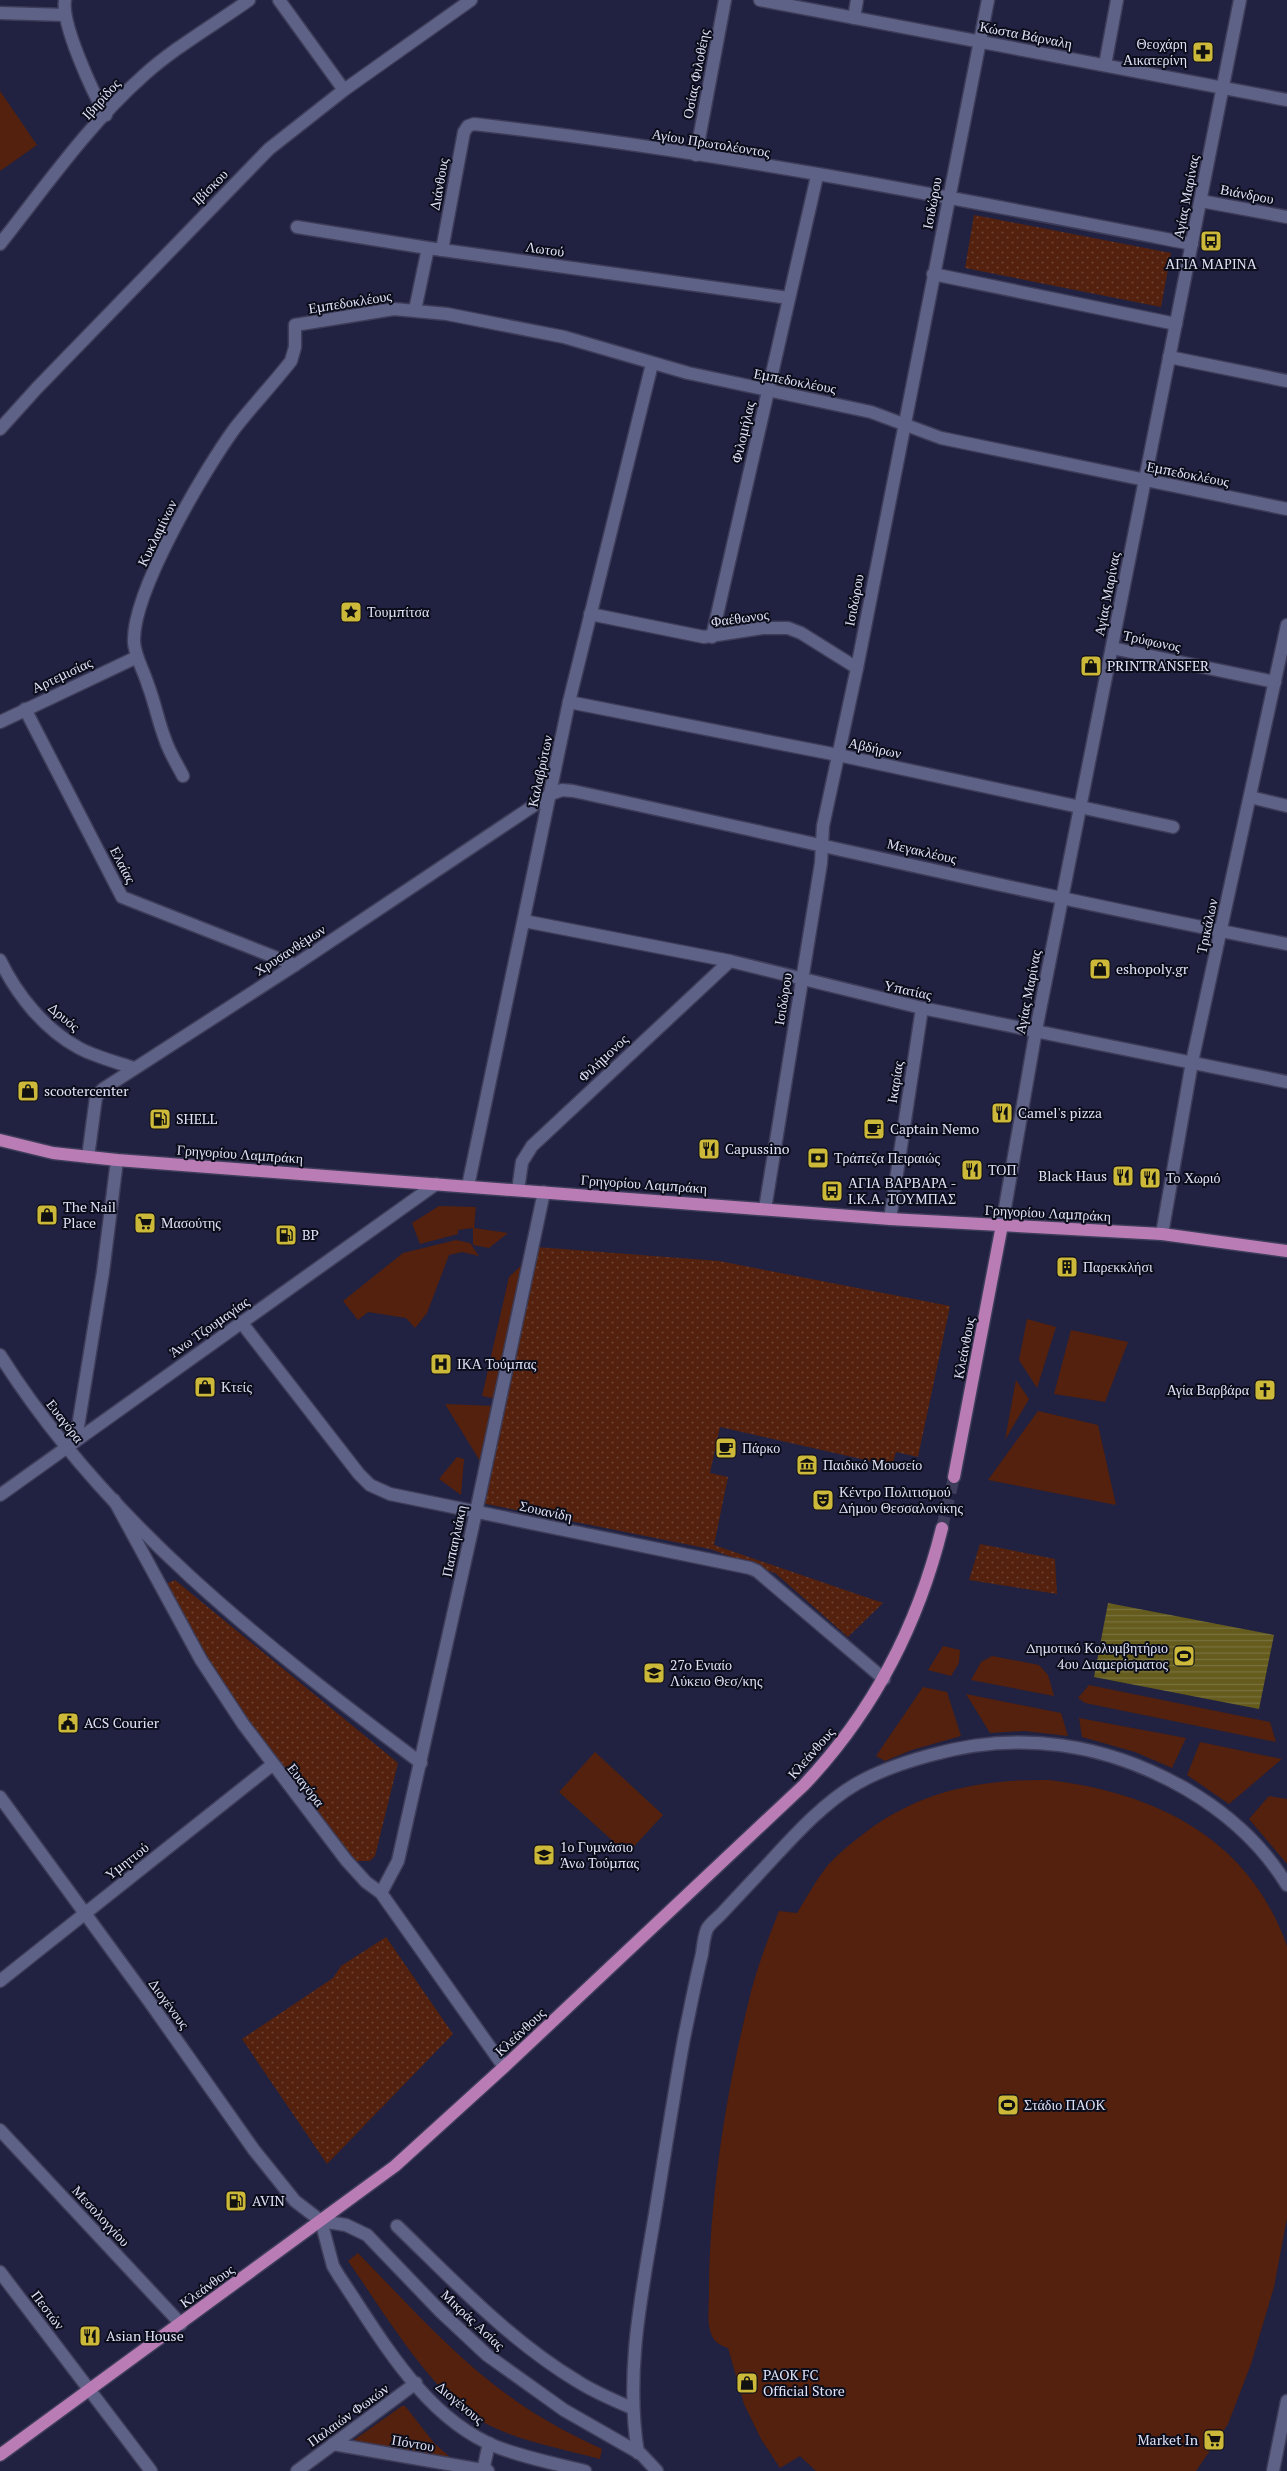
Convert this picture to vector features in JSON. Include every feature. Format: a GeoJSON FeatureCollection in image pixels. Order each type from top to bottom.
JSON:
{"type":"FeatureCollection","features":[{"type":"Feature","properties":{"kind":"main road","name":"Γρηγορίου Λαμπράκη"},"geometry":{"type":"LineString","coordinates":[[0,1140],[45,1152],[117,1160],[890,1219],[1162,1234],[1287,1252]]}},
{"type":"Feature","properties":{"kind":"main road","name":"Κλεάνθους"},"geometry":{"type":"LineString","coordinates":[[954,1477],[1002,1225]]}},
{"type":"Feature","properties":{"kind":"main road","name":"Κλεάνθους"},"geometry":{"type":"LineString","coordinates":[[0,2455],[321,2222],[418,2147],[804,1785],[835,1750],[884,1679],[921,1601],[942,1528]]}},
{"type":"Feature","properties":{"kind":"street"},"geometry":{"type":"LineString","coordinates":[[65,0],[65,15],[89,85],[106,115]]}},
{"type":"Feature","properties":{"kind":"street","name":"Ιβηρίδος"},"geometry":{"type":"LineString","coordinates":[[0,244],[106,115],[154,67],[248,0]]}},
{"type":"Feature","properties":{"kind":"street"},"geometry":{"type":"LineString","coordinates":[[279,0],[344,90]]}},
{"type":"Feature","properties":{"kind":"street","name":"Ιβίσκου"},"geometry":{"type":"LineString","coordinates":[[0,430],[37,388],[269,149],[344,90],[471,0]]}},
{"type":"Feature","properties":{"kind":"street","name":"Οσίας Φιλοθέης"},"geometry":{"type":"LineString","coordinates":[[696,155],[725,0]]}},
{"type":"Feature","properties":{"kind":"street","name":"Κώστα Βάρναλη"},"geometry":{"type":"LineString","coordinates":[[760,0],[1287,100]]}},
{"type":"Feature","properties":{"kind":"street"},"geometry":{"type":"LineString","coordinates":[[854,18],[857,0]]}},
{"type":"Feature","properties":{"kind":"street","name":"Ισιδώρου"},"geometry":{"type":"LineString","coordinates":[[765,1209],[802,978],[823,826],[988,0]]}},
{"type":"Feature","properties":{"kind":"street"},"geometry":{"type":"LineString","coordinates":[[1105,65],[1117,0]]}},
{"type":"Feature","properties":{"kind":"street","name":"Αγίας Μαρίνας"},"geometry":{"type":"LineString","coordinates":[[1002,1225],[1036,1030],[1240,0]]}},
{"type":"Feature","properties":{"kind":"street"},"geometry":{"type":"LineString","coordinates":[[0,13],[65,15]]}},
{"type":"Feature","properties":{"kind":"street","name":"Αγίου Πρωτολέοντος"},"geometry":{"type":"LineString","coordinates":[[468,126],[481,124],[696,155],[949,197],[1192,244]]}},
{"type":"Feature","properties":{"kind":"street","name":"Διάνθους"},"geometry":{"type":"LineString","coordinates":[[442,250],[464,132],[468,126]]}},
{"type":"Feature","properties":{"kind":"street","name":"Φιλομήλας"},"geometry":{"type":"LineString","coordinates":[[712,637],[817,176]]}},
{"type":"Feature","properties":{"kind":"street","name":"Βιάνδρου"},"geometry":{"type":"LineString","coordinates":[[1200,201],[1287,217]]}},
{"type":"Feature","properties":{"kind":"street","name":"Λωτού"},"geometry":{"type":"LineString","coordinates":[[297,227],[428,248],[789,298]]}},
{"type":"Feature","properties":{"kind":"street"},"geometry":{"type":"LineString","coordinates":[[415,310],[428,248]]}},
{"type":"Feature","properties":{"kind":"street"},"geometry":{"type":"LineString","coordinates":[[933,274],[1176,324]]}},
{"type":"Feature","properties":{"kind":"street","name":"Εμπεδοκλέους"},"geometry":{"type":"LineString","coordinates":[[294,325],[367,312],[415,310],[564,337],[652,364],[768,391],[871,412],[941,438],[1287,509]]}},
{"type":"Feature","properties":{"kind":"street","name":"Κυκλαμίνων"},"geometry":{"type":"LineString","coordinates":[[183,776],[165,741],[148,682],[137,657],[134,642],[142,601],[162,554],[218,452],[291,361],[295,347],[294,325]]}},
{"type":"Feature","properties":{"kind":"street"},"geometry":{"type":"LineString","coordinates":[[1169,357],[1287,381]]}},
{"type":"Feature","properties":{"kind":"street","name":"Καλαβρύτων"},"geometry":{"type":"LineString","coordinates":[[468,1186],[570,702],[652,364]]}},
{"type":"Feature","properties":{"kind":"street","name":"Φαέθωνος"},"geometry":{"type":"LineString","coordinates":[[590,614],[685,635],[712,637],[762,628],[788,628],[801,633],[856,668]]}},
{"type":"Feature","properties":{"kind":"street","name":"Τρικάλων"},"geometry":{"type":"LineString","coordinates":[[1162,1234],[1192,1062],[1275,682],[1284,658],[1287,625]]}},
{"type":"Feature","properties":{"kind":"street","name":"Τρύφωνος"},"geometry":{"type":"LineString","coordinates":[[1112,648],[1275,682]]}},
{"type":"Feature","properties":{"kind":"street","name":"Αρτεμισίας"},"geometry":{"type":"LineString","coordinates":[[0,722],[137,657]]}},
{"type":"Feature","properties":{"kind":"street","name":"Αβδήρων"},"geometry":{"type":"LineString","coordinates":[[570,702],[838,756],[1173,827]]}},
{"type":"Feature","properties":{"kind":"street","name":"Ελαίας"},"geometry":{"type":"LineString","coordinates":[[25,709],[122,897],[295,965]]}},
{"type":"Feature","properties":{"kind":"street","name":"Μεγακλέους"},"geometry":{"type":"LineString","coordinates":[[551,794],[562,790],[573,791],[1062,898],[1287,944]]}},
{"type":"Feature","properties":{"kind":"street","name":"Χρυσανθέμων"},"geometry":{"type":"LineString","coordinates":[[88,1157],[96,1097],[103,1089],[295,965],[551,794]]}},
{"type":"Feature","properties":{"kind":"street"},"geometry":{"type":"LineString","coordinates":[[1250,798],[1287,806]]}},
{"type":"Feature","properties":{"kind":"street","name":"Υπατίας"},"geometry":{"type":"LineString","coordinates":[[524,921],[730,961],[922,1008],[1287,1082]]}},
{"type":"Feature","properties":{"kind":"street","name":"Δρυός"},"geometry":{"type":"LineString","coordinates":[[0,960],[22,997],[53,1030],[80,1049],[134,1068]]}},
{"type":"Feature","properties":{"kind":"street","name":"Φιλήμονος"},"geometry":{"type":"LineString","coordinates":[[518,1190],[522,1162],[532,1146],[730,961]]}},
{"type":"Feature","properties":{"kind":"street","name":"Ικαρίας"},"geometry":{"type":"LineString","coordinates":[[890,1219],[922,1008]]}},
{"type":"Feature","properties":{"kind":"street"},"geometry":{"type":"LineString","coordinates":[[76,1439],[103,1272],[117,1160]]}},
{"type":"Feature","properties":{"kind":"street","name":"Άνω Τζουμαγίας"},"geometry":{"type":"LineString","coordinates":[[0,1495],[436,1184]]}},
{"type":"Feature","properties":{"kind":"street","name":"Παπαηλιάκη"},"geometry":{"type":"LineString","coordinates":[[381,1893],[398,1861],[421,1763],[544,1192]]}},
{"type":"Feature","properties":{"kind":"street","name":"Σουανίδη"},"geometry":{"type":"LineString","coordinates":[[242,1322],[364,1480],[376,1489],[390,1494],[757,1571],[884,1679]]}},
{"type":"Feature","properties":{"kind":"street","name":"Ευαγόρα"},"geometry":{"type":"LineString","coordinates":[[0,1355],[65,1447],[181,1570],[225,1610],[335,1698],[421,1763]]}},
{"type":"Feature","properties":{"kind":"street","name":"Ευαγόρα"},"geometry":{"type":"LineString","coordinates":[[114,1500],[202,1660],[272,1765],[346,1860],[366,1882],[381,1893],[504,2067]]}},
{"type":"Feature","properties":{"kind":"street"},"geometry":{"type":"LineString","coordinates":[[638,2452],[632,2408],[635,2354],[644,2278],[678,2073],[707,1929],[792,1838],[842,1793],[866,1778],[895,1766],[957,1748],[1009,1741],[1045,1742],[1078,1746],[1097,1750],[1139,1766],[1167,1778],[1200,1797],[1219,1810],[1249,1836],[1272,1862],[1287,1885]]}},
{"type":"Feature","properties":{"kind":"street","name":"Υμηττού"},"geometry":{"type":"LineString","coordinates":[[0,1981],[272,1765]]}},
{"type":"Feature","properties":{"kind":"street","name":"Διογένους"},"geometry":{"type":"LineString","coordinates":[[0,1797],[86,1913],[260,2157],[295,2201],[321,2222],[333,2266],[416,2383],[450,2418],[488,2443],[526,2457],[585,2471]]}},
{"type":"Feature","properties":{"kind":"street","name":"Μεσολογγίου"},"geometry":{"type":"LineString","coordinates":[[0,2130],[181,2324]]}},
{"type":"Feature","properties":{"kind":"street","name":"Μικράς Ασίας"},"geometry":{"type":"LineString","coordinates":[[321,2222],[346,2226],[367,2235],[487,2355],[564,2410],[638,2452],[657,2471]]}},
{"type":"Feature","properties":{"kind":"street"},"geometry":{"type":"LineString","coordinates":[[397,2226],[496,2321],[527,2347],[578,2382],[632,2408]]}},
{"type":"Feature","properties":{"kind":"street","name":"Πεστών"},"geometry":{"type":"LineString","coordinates":[[0,2272],[151,2471]]}},
{"type":"Feature","properties":{"kind":"street","name":"Παλαιών Φωκών"},"geometry":{"type":"LineString","coordinates":[[297,2471],[416,2383]]}},
{"type":"Feature","properties":{"kind":"street"},"geometry":{"type":"LineString","coordinates":[[1273,2471],[1287,2406]]}},
{"type":"Feature","properties":{"kind":"street"},"geometry":{"type":"LineString","coordinates":[[485,2471],[488,2443]]}},
{"type":"Feature","properties":{"kind":"street","name":"Πόντου"},"geometry":{"type":"LineString","coordinates":[[333,2444],[485,2471]]}},
{"type":"Feature","properties":{"kind":"shaded area"},"geometry":{"type":"Polygon","coordinates":[[[0,91],[37,145],[0,171],[0,91]]]}},
{"type":"Feature","properties":{"kind":"shaded area"},"geometry":{"type":"Polygon","coordinates":[[[974,215],[1171,253],[1161,307],[965,268],[974,215]]]}},
{"type":"Feature","properties":{"kind":"shaded area"},"geometry":{"type":"Polygon","coordinates":[[[439,1206],[476,1207],[474,1228],[508,1233],[489,1248],[473,1245],[473,1228],[458,1230],[458,1234],[420,1244],[412,1223],[439,1206]]]}},
{"type":"Feature","properties":{"kind":"shaded area"},"geometry":{"type":"Polygon","coordinates":[[[456,1240],[470,1243],[479,1256],[462,1252],[449,1255],[427,1313],[415,1328],[406,1318],[368,1312],[358,1320],[343,1301],[403,1253],[456,1240]]]}},
{"type":"Feature","properties":{"kind":"shaded area"},"geometry":{"type":"Polygon","coordinates":[[[536,1247],[719,1261],[950,1306],[918,1457],[896,1452],[892,1466],[720,1427],[710,1473],[728,1477],[714,1545],[883,1603],[848,1637],[775,1573],[710,1549],[481,1503],[536,1247]]]}},
{"type":"Feature","properties":{"kind":"shaded area"},"geometry":{"type":"Polygon","coordinates":[[[527,1260],[497,1399],[482,1396],[509,1277],[527,1260]]]}},
{"type":"Feature","properties":{"kind":"shaded area"},"geometry":{"type":"Polygon","coordinates":[[[1027,1319],[1056,1327],[1037,1388],[1019,1360],[1027,1319]]]}},
{"type":"Feature","properties":{"kind":"shaded area"},"geometry":{"type":"Polygon","coordinates":[[[1071,1330],[1128,1342],[1105,1402],[1054,1394],[1071,1330]]]}},
{"type":"Feature","properties":{"kind":"shaded area"},"geometry":{"type":"Polygon","coordinates":[[[1016,1380],[1029,1399],[1005,1440],[1015,1385],[1016,1380]]]}},
{"type":"Feature","properties":{"kind":"shaded area"},"geometry":{"type":"Polygon","coordinates":[[[445,1404],[495,1406],[483,1466],[445,1404]]]}},
{"type":"Feature","properties":{"kind":"shaded area"},"geometry":{"type":"Polygon","coordinates":[[[1038,1411],[1098,1425],[1116,1505],[988,1480],[1038,1411]]]}},
{"type":"Feature","properties":{"kind":"shaded area"},"geometry":{"type":"Polygon","coordinates":[[[457,1457],[464,1459],[461,1495],[439,1479],[457,1457]]]}},
{"type":"Feature","properties":{"kind":"shaded area"},"geometry":{"type":"Polygon","coordinates":[[[980,1544],[1055,1559],[1057,1594],[969,1580],[980,1544]]]}},
{"type":"Feature","properties":{"kind":"shaded area"},"geometry":{"type":"Polygon","coordinates":[[[175,1580],[398,1763],[375,1856],[370,1861],[356,1861],[349,1854],[231,1698],[166,1584],[175,1580]]]}},
{"type":"Feature","properties":{"kind":"shaded area","name":"Δημοτικό Κολυμβητήριο 4ου Διαμερίσματος"},"geometry":{"type":"Polygon","coordinates":[[[1108,1603],[1274,1635],[1259,1709],[1094,1677],[1108,1603]]]}},
{"type":"Feature","properties":{"kind":"shaded area"},"geometry":{"type":"Polygon","coordinates":[[[943,1646],[960,1650],[959,1663],[951,1676],[928,1670],[943,1646]]]}},
{"type":"Feature","properties":{"kind":"shaded area"},"geometry":{"type":"Polygon","coordinates":[[[992,1656],[1039,1665],[1048,1675],[1054,1696],[971,1680],[981,1662],[992,1656]]]}},
{"type":"Feature","properties":{"kind":"shaded area"},"geometry":{"type":"Polygon","coordinates":[[[1089,1685],[1270,1722],[1276,1742],[1085,1703],[1078,1698],[1089,1685]]]}},
{"type":"Feature","properties":{"kind":"shaded area"},"geometry":{"type":"Polygon","coordinates":[[[923,1687],[947,1692],[961,1736],[912,1750],[885,1761],[876,1756],[923,1687]]]}},
{"type":"Feature","properties":{"kind":"shaded area"},"geometry":{"type":"Polygon","coordinates":[[[966,1694],[1061,1713],[1068,1736],[1024,1731],[990,1733],[966,1694]]]}},
{"type":"Feature","properties":{"kind":"shaded area"},"geometry":{"type":"Polygon","coordinates":[[[1079,1718],[1186,1738],[1172,1768],[1135,1752],[1082,1737],[1079,1718]]]}},
{"type":"Feature","properties":{"kind":"shaded area"},"geometry":{"type":"Polygon","coordinates":[[[1200,1742],[1282,1759],[1229,1804],[1187,1775],[1200,1742]]]}},
{"type":"Feature","properties":{"kind":"shaded area"},"geometry":{"type":"Polygon","coordinates":[[[595,1752],[663,1815],[627,1854],[559,1792],[595,1752]]]}},
{"type":"Feature","properties":{"kind":"shaded area","name":"Στάδιο ΠΑΟΚ"},"geometry":{"type":"Polygon","coordinates":[[[1023,1780],[1049,1780],[1088,1786],[1126,1796],[1161,1810],[1194,1827],[1223,1849],[1249,1876],[1270,1908],[1287,1946],[1287,2218],[1274,2287],[1251,2364],[1228,2424],[1196,2471],[816,2471],[800,2456],[780,2468],[761,2439],[744,2404],[728,2348],[716,2342],[713,2338],[708,2316],[712,2222],[726,2110],[751,1992],[779,1911],[797,1913],[819,1877],[836,1857],[883,1820],[905,1808],[928,1798],[974,1785],[1023,1780]]]}},
{"type":"Feature","properties":{"kind":"shaded area"},"geometry":{"type":"Polygon","coordinates":[[[1269,1796],[1287,1799],[1287,1864],[1249,1819],[1269,1796]]]}},
{"type":"Feature","properties":{"kind":"shaded area"},"geometry":{"type":"Polygon","coordinates":[[[386,1937],[453,2034],[327,2164],[242,2039],[333,1978],[341,1966],[386,1937]]]}},
{"type":"Feature","properties":{"kind":"shaded area"},"geometry":{"type":"Polygon","coordinates":[[[358,2253],[473,2368],[537,2415],[602,2449],[600,2459],[509,2434],[481,2421],[462,2408],[443,2391],[425,2370],[348,2261],[358,2253]]]}},
{"type":"Feature","properties":{"kind":"shaded area"},"geometry":{"type":"Polygon","coordinates":[[[402,2406],[405,2406],[435,2444],[450,2457],[448,2459],[351,2442],[402,2406]]]}},
{"type":"Feature","properties":{"kind":"tunnel"},"geometry":{"type":"LineString","coordinates":[[942,1528],[954,1477]]}},
{"type":"Feature","properties":{"kind":"place","name":"Θεοχάρη Αικατερίνη"},"geometry":{"type":"Point","coordinates":[1203,52]}},
{"type":"Feature","properties":{"kind":"place","name":"ΑΓΙΑ ΜΑΡΙΝΑ"},"geometry":{"type":"Point","coordinates":[1211,241]}},
{"type":"Feature","properties":{"kind":"place","name":"Τουμπίτσα"},"geometry":{"type":"Point","coordinates":[351,612]}},
{"type":"Feature","properties":{"kind":"place","name":"PRINTRANSFER"},"geometry":{"type":"Point","coordinates":[1091,666]}},
{"type":"Feature","properties":{"kind":"place","name":"eshopoly.gr"},"geometry":{"type":"Point","coordinates":[1100,969]}},
{"type":"Feature","properties":{"kind":"place","name":"scootercenter"},"geometry":{"type":"Point","coordinates":[28,1091]}},
{"type":"Feature","properties":{"kind":"place","name":"Camel's pizza"},"geometry":{"type":"Point","coordinates":[1002,1113]}},
{"type":"Feature","properties":{"kind":"place","name":"SHELL"},"geometry":{"type":"Point","coordinates":[160,1119]}},
{"type":"Feature","properties":{"kind":"place","name":"Captain Nemo"},"geometry":{"type":"Point","coordinates":[874,1129]}},
{"type":"Feature","properties":{"kind":"place","name":"Capussino"},"geometry":{"type":"Point","coordinates":[709,1149]}},
{"type":"Feature","properties":{"kind":"place","name":"Τράπεζα Πειραιώς"},"geometry":{"type":"Point","coordinates":[818,1158]}},
{"type":"Feature","properties":{"kind":"place","name":"ΤΟΠ"},"geometry":{"type":"Point","coordinates":[972,1170]}},
{"type":"Feature","properties":{"kind":"place","name":"Black Haus"},"geometry":{"type":"Point","coordinates":[1123,1176]}},
{"type":"Feature","properties":{"kind":"place","name":"Το Χωριό"},"geometry":{"type":"Point","coordinates":[1150,1178]}},
{"type":"Feature","properties":{"kind":"place","name":"ΑΓΙΑ ΒΑΡΒΑΡΑ - Ι.Κ.Α. ΤΟΥΜΠΑΣ"},"geometry":{"type":"Point","coordinates":[832,1191]}},
{"type":"Feature","properties":{"kind":"place","name":"The Nail Place"},"geometry":{"type":"Point","coordinates":[47,1215]}},
{"type":"Feature","properties":{"kind":"place","name":"Μασούτης"},"geometry":{"type":"Point","coordinates":[145,1223]}},
{"type":"Feature","properties":{"kind":"place","name":"BP"},"geometry":{"type":"Point","coordinates":[286,1235]}},
{"type":"Feature","properties":{"kind":"place","name":"Παρεκκλήσι"},"geometry":{"type":"Point","coordinates":[1067,1267]}},
{"type":"Feature","properties":{"kind":"place","name":"ΙΚΑ Τούμπας"},"geometry":{"type":"Point","coordinates":[441,1364]}},
{"type":"Feature","properties":{"kind":"place","name":"Κτείς"},"geometry":{"type":"Point","coordinates":[205,1387]}},
{"type":"Feature","properties":{"kind":"place","name":"Αγία Βαρβάρα"},"geometry":{"type":"Point","coordinates":[1265,1390]}},
{"type":"Feature","properties":{"kind":"place","name":"Πάρκο"},"geometry":{"type":"Point","coordinates":[726,1448]}},
{"type":"Feature","properties":{"kind":"place","name":"Παιδικό Μουσείο"},"geometry":{"type":"Point","coordinates":[807,1465]}},
{"type":"Feature","properties":{"kind":"place","name":"Κέντρο Πολιτισμού Δήμου Θεσσαλονίκης"},"geometry":{"type":"Point","coordinates":[823,1500]}},
{"type":"Feature","properties":{"kind":"place","name":"Δημοτικό Κολυμβητήριο 4ου Διαμερίσματος"},"geometry":{"type":"Point","coordinates":[1184,1656]}},
{"type":"Feature","properties":{"kind":"place","name":"27o Ενιαίο Λύκειο Θεσ/κης"},"geometry":{"type":"Point","coordinates":[654,1673]}},
{"type":"Feature","properties":{"kind":"place","name":"ACS Courier"},"geometry":{"type":"Point","coordinates":[68,1723]}},
{"type":"Feature","properties":{"kind":"place","name":"1ο Γυμνάσιο Άνω Τούμπας"},"geometry":{"type":"Point","coordinates":[544,1855]}},
{"type":"Feature","properties":{"kind":"place","name":"Στάδιο ΠΑΟΚ"},"geometry":{"type":"Point","coordinates":[1008,2105]}},
{"type":"Feature","properties":{"kind":"place","name":"AVIN"},"geometry":{"type":"Point","coordinates":[236,2201]}},
{"type":"Feature","properties":{"kind":"place","name":"Asian House"},"geometry":{"type":"Point","coordinates":[90,2336]}},
{"type":"Feature","properties":{"kind":"place","name":"PAOK FC Official Store"},"geometry":{"type":"Point","coordinates":[747,2383]}},
{"type":"Feature","properties":{"kind":"place","name":"Market In"},"geometry":{"type":"Point","coordinates":[1214,2440]}}]}
